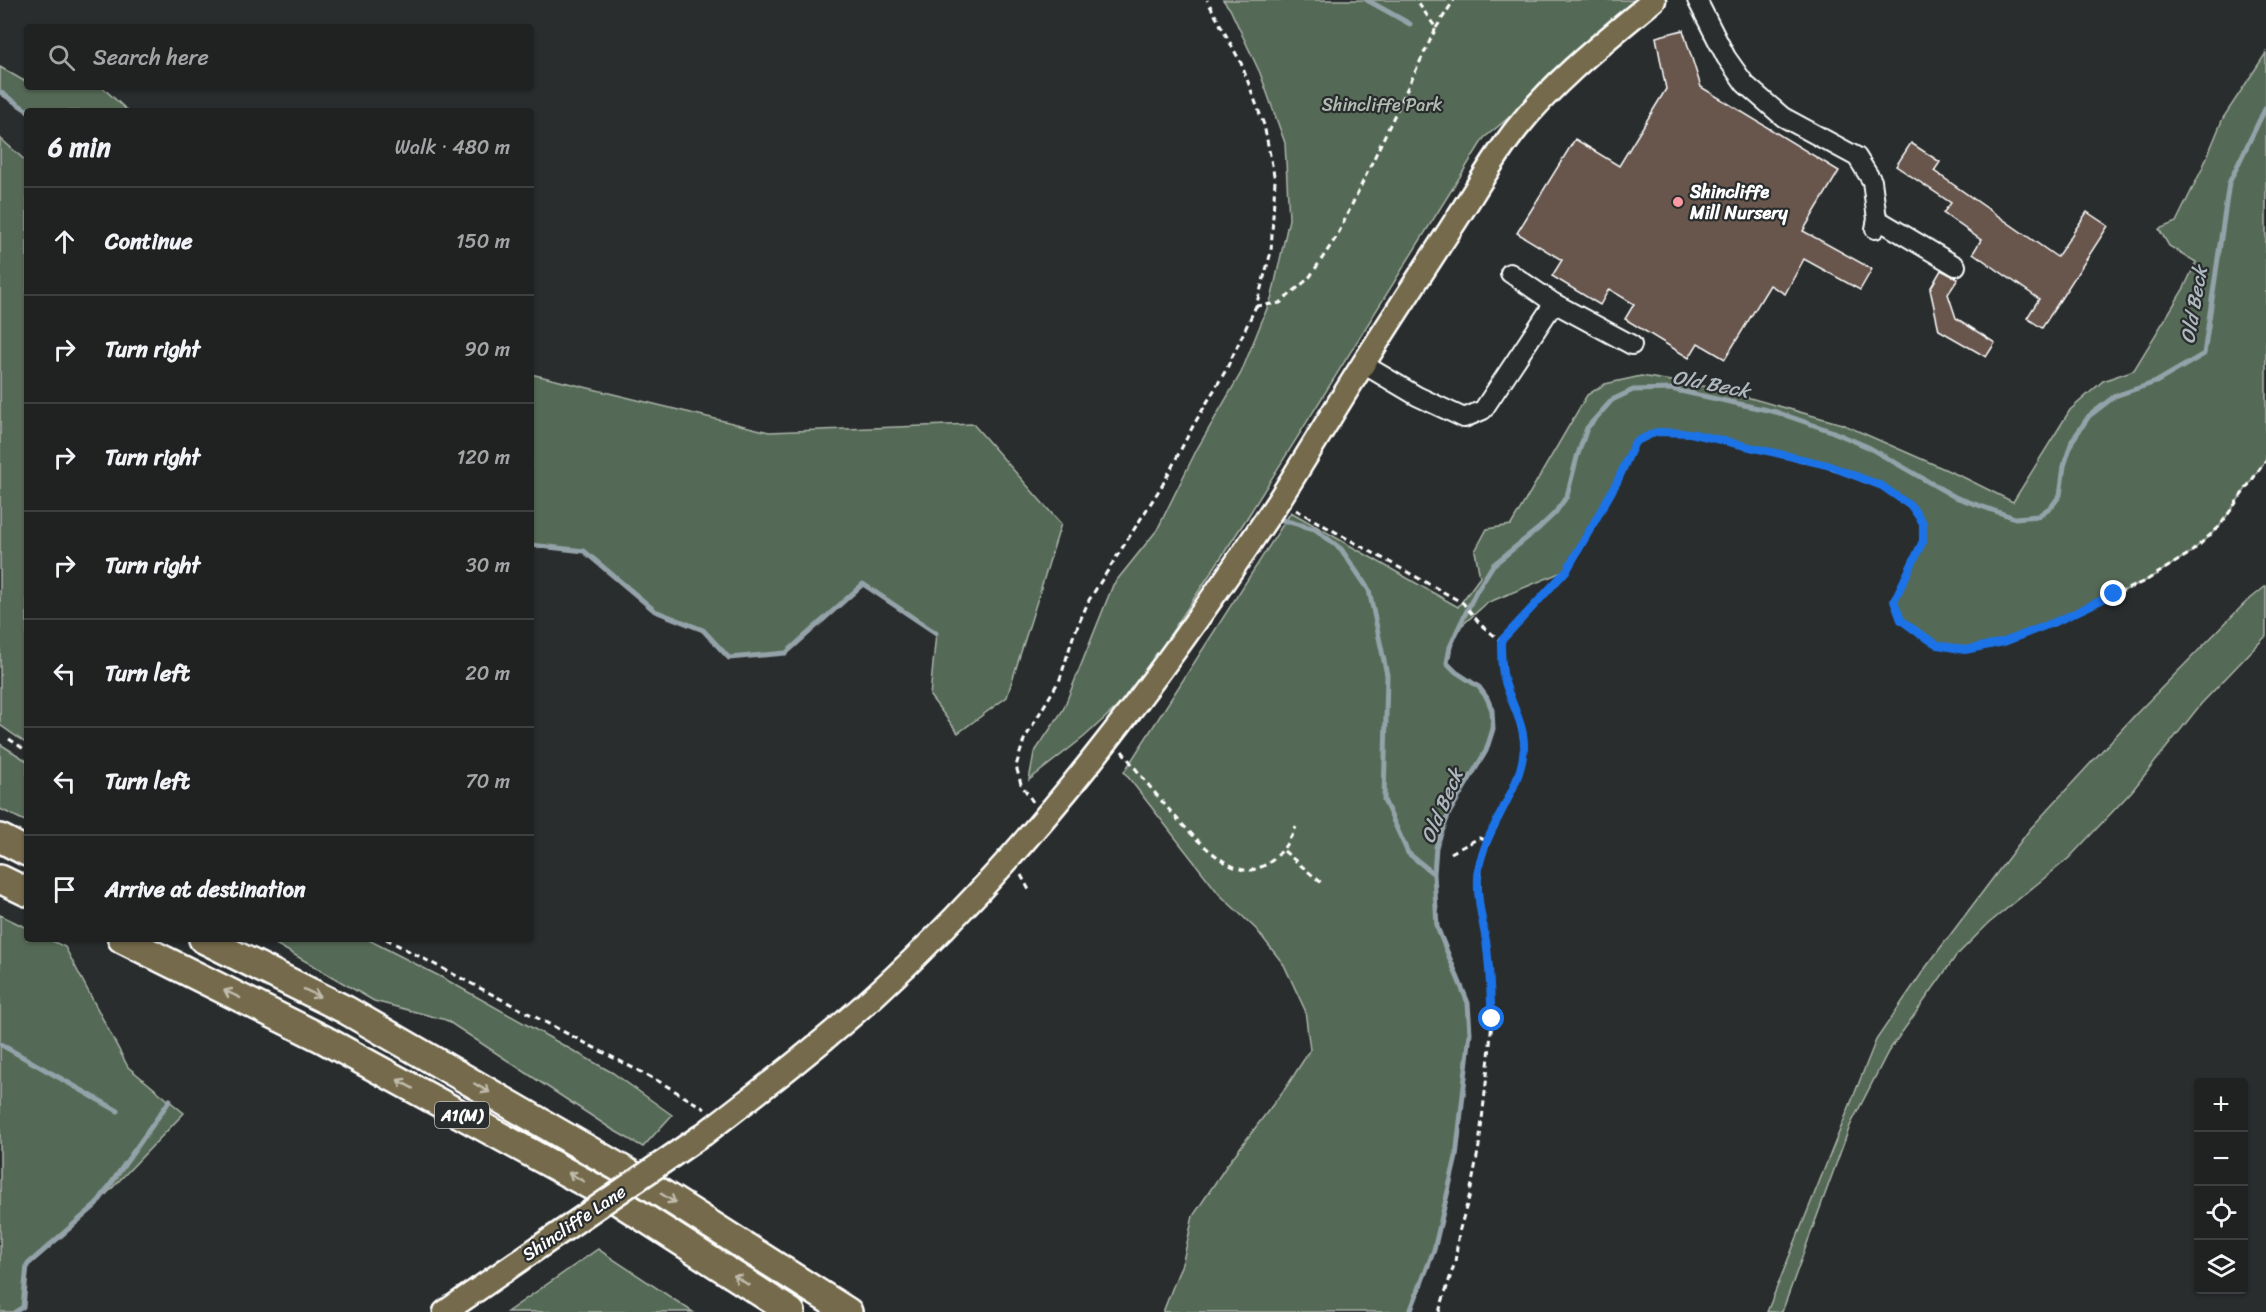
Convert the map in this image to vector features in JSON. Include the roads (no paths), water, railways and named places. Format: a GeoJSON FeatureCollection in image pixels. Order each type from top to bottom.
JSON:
{"type":"FeatureCollection","features":[{"type":"Feature","properties":{"kind":"highway"},"geometry":{"type":"LineString","coordinates":[[0,838],[24,850]]}},
{"type":"Feature","properties":{"kind":"highway"},"geometry":{"type":"LineString","coordinates":[[0,879],[24,891]]}},
{"type":"Feature","properties":{"kind":"highway","name":"A1(M)"},"geometry":{"type":"LineString","coordinates":[[128,942],[323,1039],[615,1199],[790,1312]]}},
{"type":"Feature","properties":{"kind":"highway","name":"A1(M)"},"geometry":{"type":"LineString","coordinates":[[209,942],[346,1010],[629,1173],[848,1312]]}},
{"type":"Feature","properties":{"kind":"main road","name":"Shincliffe Lane"},"geometry":{"type":"LineString","coordinates":[[445,1312],[712,1128],[808,1053],[873,997],[933,939],[1010,858],[1111,738],[1160,673],[1279,499],[1363,364],[1515,130],[1550,89],[1654,0]]}},
{"type":"Feature","properties":{"kind":"lane"},"geometry":{"type":"LineString","coordinates":[[1697,0],[1726,57],[1745,84],[1783,117],[1857,157],[1872,181],[1876,224],[1956,266]]}},
{"type":"Feature","properties":{"kind":"lane"},"geometry":{"type":"LineString","coordinates":[[1510,273],[1554,303],[1632,345]]}},
{"type":"Feature","properties":{"kind":"lane"},"geometry":{"type":"LineString","coordinates":[[1363,364],[1417,396],[1464,418],[1483,410],[1554,303]]}},
{"type":"Feature","properties":{"kind":"waterway"},"geometry":{"type":"LineString","coordinates":[[1367,0],[1410,24]]}},
{"type":"Feature","properties":{"kind":"waterway"},"geometry":{"type":"LineString","coordinates":[[0,92],[24,108]]}},
{"type":"Feature","properties":{"kind":"waterway","name":"Old Beck"},"geometry":{"type":"LineString","coordinates":[[1410,1312],[1434,1250],[1456,1157],[1470,1033],[1468,1003],[1437,927],[1434,874],[1436,847],[1449,813],[1486,751],[1493,729],[1492,710],[1487,698],[1479,687],[1447,663],[1450,647],[1476,592],[1493,565],[1538,529],[1555,513],[1567,496],[1587,428],[1612,400],[1633,390],[1671,389],[1776,412],[1831,431],[1868,447],[1955,497],[2015,518],[2038,516],[2052,506],[2060,495],[2064,466],[2072,441],[2089,416],[2115,396],[2156,382],[2204,354],[2229,183],[2266,107]]}},
{"type":"Feature","properties":{"kind":"waterway"},"geometry":{"type":"LineString","coordinates":[[1279,519],[1315,529],[1341,549],[1369,590],[1387,675],[1384,800],[1408,853],[1434,874]]}},
{"type":"Feature","properties":{"kind":"waterway"},"geometry":{"type":"LineString","coordinates":[[534,545],[584,551],[655,611],[703,630],[729,658],[786,653],[863,584],[936,633]]}},
{"type":"Feature","properties":{"kind":"waterway"},"geometry":{"type":"LineString","coordinates":[[0,1044],[118,1111]]}},
{"type":"Feature","properties":{"kind":"waterway"},"geometry":{"type":"LineString","coordinates":[[15,1312],[23,1307],[27,1265],[96,1205],[170,1100]]}},
{"type":"Feature","properties":{"kind":"place","name":"Shincliffe Mill Nursery"},"geometry":{"type":"Point","coordinates":[1678,202]}},
{"type":"Feature","properties":{"kind":"park label","name":"Shincliffe Park"},"geometry":{"type":"Point","coordinates":[1382,105]}}]}
